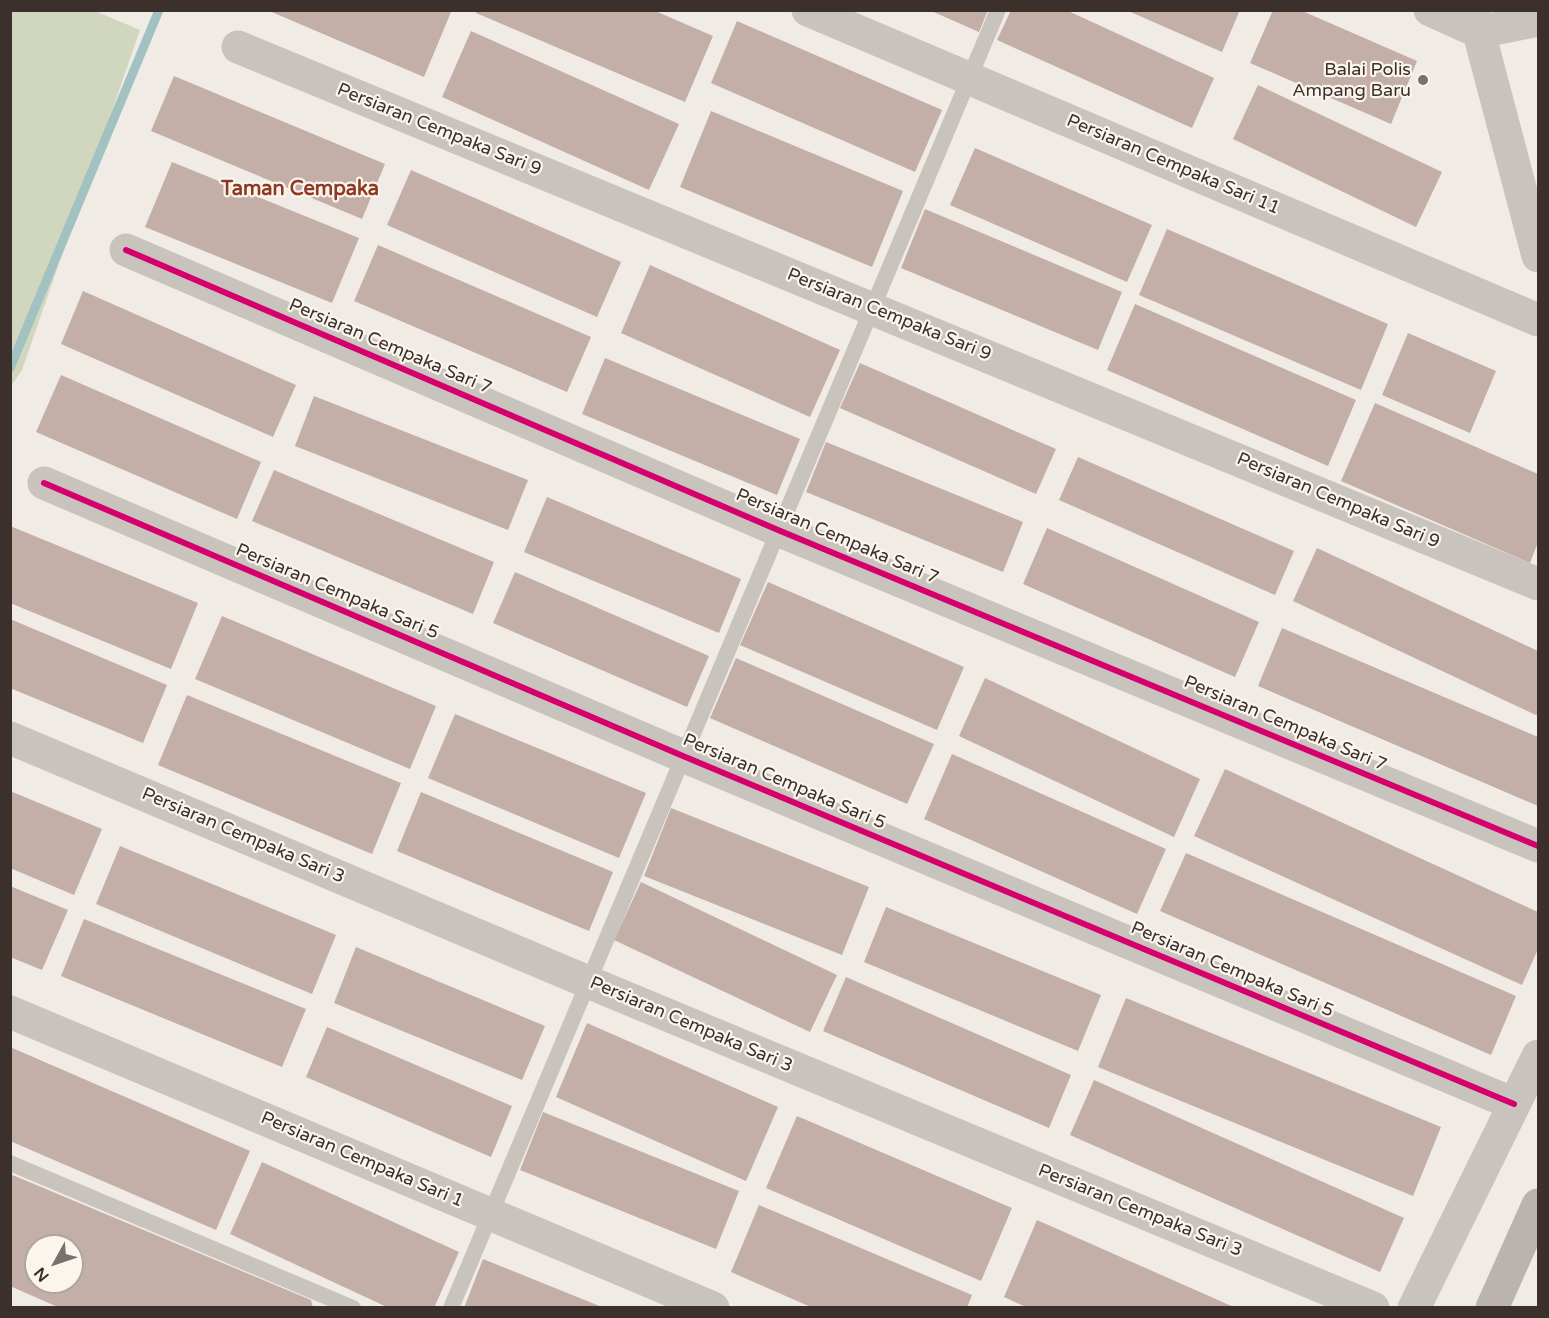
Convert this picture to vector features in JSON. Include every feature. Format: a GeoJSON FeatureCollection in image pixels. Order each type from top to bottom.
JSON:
{"type":"FeatureCollection","features":[{"type":"Feature","properties":{"kind":"street","name":"Persiaran Cempaka Sari 11"},"geometry":{"type":"LineString","coordinates":[[808,10],[1539,320]]}},
{"type":"Feature","properties":{"kind":"street"},"geometry":{"type":"LineString","coordinates":[[1430,10],[1476,21],[1539,20]]}},
{"type":"Feature","properties":{"kind":"street"},"geometry":{"type":"LineString","coordinates":[[1476,21],[1539,256]]}},
{"type":"Feature","properties":{"kind":"street","name":"Persiaran Cempaka Sari 9"},"geometry":{"type":"LineString","coordinates":[[238,47],[1539,584]]}},
{"type":"Feature","properties":{"kind":"street","name":"Persiaran Cempaka Sari 7"},"geometry":{"type":"LineString","coordinates":[[126,250],[778,530],[1539,846]]}},
{"type":"Feature","properties":{"kind":"street","name":"Persiaran Cempaka Sari 5"},"geometry":{"type":"LineString","coordinates":[[44,483],[683,756],[1514,1104]]}},
{"type":"Feature","properties":{"kind":"street","name":"Persiaran Cempaka Sari 3"},"geometry":{"type":"LineString","coordinates":[[10,738],[588,982],[1373,1308]]}},
{"type":"Feature","properties":{"kind":"street","name":"Persiaran Cempaka Sari 1"},"geometry":{"type":"LineString","coordinates":[[10,1012],[713,1308]]}},
{"type":"Feature","properties":{"kind":"street"},"geometry":{"type":"LineString","coordinates":[[1414,1308],[1539,1056]]}},
{"type":"Feature","properties":{"kind":"street"},"geometry":{"type":"LineString","coordinates":[[1492,1308],[1539,1205]]}},
{"type":"Feature","properties":{"kind":"lane"},"geometry":{"type":"LineString","coordinates":[[451,1308],[998,10]]}},
{"type":"Feature","properties":{"kind":"lane"},"geometry":{"type":"LineString","coordinates":[[10,1162],[335,1304],[353,1308]]}},
{"type":"Feature","properties":{"kind":"green space"},"geometry":{"type":"Polygon","coordinates":[[[11,10],[95,11],[140,30],[22,370],[11,386],[11,10]]]}},
{"type":"Feature","properties":{"kind":"building"},"geometry":{"type":"Polygon","coordinates":[[[267,10],[448,10],[451,12],[424,77],[267,10]]]}},
{"type":"Feature","properties":{"kind":"building"},"geometry":{"type":"Polygon","coordinates":[[[477,10],[653,10],[713,36],[685,102],[476,13],[477,10]]]}},
{"type":"Feature","properties":{"kind":"building"},"geometry":{"type":"Polygon","coordinates":[[[929,10],[988,10],[979,32],[929,10]]]}},
{"type":"Feature","properties":{"kind":"building"},"geometry":{"type":"Polygon","coordinates":[[[1011,10],[1066,10],[1214,78],[1192,128],[997,40],[1011,10]]]}},
{"type":"Feature","properties":{"kind":"building"},"geometry":{"type":"Polygon","coordinates":[[[1126,10],[1240,10],[1222,52],[1126,10]]]}},
{"type":"Feature","properties":{"kind":"building"},"geometry":{"type":"Polygon","coordinates":[[[1273,10],[1300,10],[1417,61],[1391,124],[1250,63],[1273,10]]]}},
{"type":"Feature","properties":{"kind":"building"},"geometry":{"type":"Polygon","coordinates":[[[737,21],[942,110],[915,172],[711,83],[737,21]]]}},
{"type":"Feature","properties":{"kind":"building"},"geometry":{"type":"Polygon","coordinates":[[[471,31],[679,124],[649,190],[442,97],[471,31]]]}},
{"type":"Feature","properties":{"kind":"building"},"geometry":{"type":"Polygon","coordinates":[[[174,76],[385,164],[362,219],[151,131],[174,76]]]}},
{"type":"Feature","properties":{"kind":"building"},"geometry":{"type":"Polygon","coordinates":[[[1258,85],[1442,172],[1416,227],[1233,139],[1258,85]]]}},
{"type":"Feature","properties":{"kind":"building"},"geometry":{"type":"Polygon","coordinates":[[[711,111],[903,191],[872,267],[680,187],[711,111]]]}},
{"type":"Feature","properties":{"kind":"building"},"geometry":{"type":"Polygon","coordinates":[[[975,148],[1152,225],[1127,282],[950,205],[975,148]]]}},
{"type":"Feature","properties":{"kind":"building"},"geometry":{"type":"Polygon","coordinates":[[[172,162],[359,238],[332,303],[145,227],[172,162]]]}},
{"type":"Feature","properties":{"kind":"building"},"geometry":{"type":"Polygon","coordinates":[[[411,170],[621,262],[597,317],[387,225],[411,170]]]}},
{"type":"Feature","properties":{"kind":"building"},"geometry":{"type":"Polygon","coordinates":[[[925,209],[1122,292],[1098,350],[901,268],[925,209]]]}},
{"type":"Feature","properties":{"kind":"building"},"geometry":{"type":"Polygon","coordinates":[[[1167,229],[1388,324],[1361,390],[1139,295],[1167,229]]]}},
{"type":"Feature","properties":{"kind":"building"},"geometry":{"type":"Polygon","coordinates":[[[378,245],[591,337],[567,392],[354,301],[378,245]]]}},
{"type":"Feature","properties":{"kind":"building"},"geometry":{"type":"Polygon","coordinates":[[[650,265],[840,350],[810,417],[621,333],[650,265]]]}},
{"type":"Feature","properties":{"kind":"building"},"geometry":{"type":"Polygon","coordinates":[[[83,291],[296,385],[273,437],[61,344],[83,291]]]}},
{"type":"Feature","properties":{"kind":"building"},"geometry":{"type":"Polygon","coordinates":[[[1135,304],[1356,400],[1328,466],[1107,370],[1135,304]]]}},
{"type":"Feature","properties":{"kind":"building"},"geometry":{"type":"Polygon","coordinates":[[[1408,333],[1496,371],[1470,433],[1382,395],[1408,333]]]}},
{"type":"Feature","properties":{"kind":"building"},"geometry":{"type":"Polygon","coordinates":[[[605,358],[800,439],[777,495],[582,414],[605,358]]]}},
{"type":"Feature","properties":{"kind":"building"},"geometry":{"type":"Polygon","coordinates":[[[860,363],[1056,449],[1036,494],[840,408],[860,363]]]}},
{"type":"Feature","properties":{"kind":"building"},"geometry":{"type":"Polygon","coordinates":[[[61,375],[261,462],[237,519],[36,432],[61,375]]]}},
{"type":"Feature","properties":{"kind":"building"},"geometry":{"type":"Polygon","coordinates":[[[314,396],[528,480],[508,530],[295,446],[314,396]]]}},
{"type":"Feature","properties":{"kind":"building"},"geometry":{"type":"Polygon","coordinates":[[[1375,403],[1538,474],[1538,542],[1530,563],[1341,481],[1375,403]]]}},
{"type":"Feature","properties":{"kind":"building"},"geometry":{"type":"Polygon","coordinates":[[[826,442],[1023,522],[1003,572],[806,492],[826,442]]]}},
{"type":"Feature","properties":{"kind":"building"},"geometry":{"type":"Polygon","coordinates":[[[1078,457],[1294,551],[1275,595],[1059,500],[1078,457]]]}},
{"type":"Feature","properties":{"kind":"building"},"geometry":{"type":"Polygon","coordinates":[[[274,470],[494,562],[473,614],[252,521],[274,470]]]}},
{"type":"Feature","properties":{"kind":"building"},"geometry":{"type":"Polygon","coordinates":[[[547,497],[741,579],[719,633],[524,552],[547,497]]]}},
{"type":"Feature","properties":{"kind":"building"},"geometry":{"type":"Polygon","coordinates":[[[10,526],[198,603],[171,669],[10,603],[10,526]]]}},
{"type":"Feature","properties":{"kind":"building"},"geometry":{"type":"Polygon","coordinates":[[[1047,528],[1259,622],[1235,677],[1023,584],[1047,528]]]}},
{"type":"Feature","properties":{"kind":"building"},"geometry":{"type":"Polygon","coordinates":[[[1317,548],[1538,651],[1538,716],[1293,601],[1317,548]]]}},
{"type":"Feature","properties":{"kind":"building"},"geometry":{"type":"Polygon","coordinates":[[[515,572],[709,656],[687,707],[493,623],[515,572]]]}},
{"type":"Feature","properties":{"kind":"building"},"geometry":{"type":"Polygon","coordinates":[[[768,582],[964,667],[937,730],[740,645],[768,582]]]}},
{"type":"Feature","properties":{"kind":"building"},"geometry":{"type":"Polygon","coordinates":[[[222,616],[436,706],[410,769],[195,679],[222,616]]]}},
{"type":"Feature","properties":{"kind":"building"},"geometry":{"type":"Polygon","coordinates":[[[10,619],[167,685],[143,743],[10,688],[10,619]]]}},
{"type":"Feature","properties":{"kind":"building"},"geometry":{"type":"Polygon","coordinates":[[[1282,628],[1538,737],[1538,806],[1258,686],[1282,628]]]}},
{"type":"Feature","properties":{"kind":"building"},"geometry":{"type":"Polygon","coordinates":[[[736,658],[934,744],[907,804],[710,718],[736,658]]]}},
{"type":"Feature","properties":{"kind":"building"},"geometry":{"type":"Polygon","coordinates":[[[985,678],[1200,779],[1174,837],[959,736],[985,678]]]}},
{"type":"Feature","properties":{"kind":"building"},"geometry":{"type":"Polygon","coordinates":[[[187,695],[401,783],[372,854],[158,765],[187,695]]]}},
{"type":"Feature","properties":{"kind":"building"},"geometry":{"type":"Polygon","coordinates":[[[455,714],[646,793],[619,858],[428,778],[455,714]]]}},
{"type":"Feature","properties":{"kind":"building"},"geometry":{"type":"Polygon","coordinates":[[[952,754],[1166,849],[1137,914],[924,819],[952,754]]]}},
{"type":"Feature","properties":{"kind":"building"},"geometry":{"type":"Polygon","coordinates":[[[1225,769],[1538,912],[1538,949],[1522,985],[1194,836],[1225,769]]]}},
{"type":"Feature","properties":{"kind":"building"},"geometry":{"type":"Polygon","coordinates":[[[10,791],[102,829],[74,895],[10,868],[10,791]]]}},
{"type":"Feature","properties":{"kind":"building"},"geometry":{"type":"Polygon","coordinates":[[[421,792],[613,872],[589,931],[397,851],[421,792]]]}},
{"type":"Feature","properties":{"kind":"building"},"geometry":{"type":"Polygon","coordinates":[[[671,808],[869,887],[842,955],[644,876],[671,808]]]}},
{"type":"Feature","properties":{"kind":"building"},"geometry":{"type":"Polygon","coordinates":[[[120,846],[336,935],[312,994],[96,904],[120,846]]]}},
{"type":"Feature","properties":{"kind":"building"},"geometry":{"type":"Polygon","coordinates":[[[1186,853],[1516,996],[1491,1055],[1160,911],[1186,853]]]}},
{"type":"Feature","properties":{"kind":"building"},"geometry":{"type":"Polygon","coordinates":[[[641,882],[837,975],[810,1032],[614,940],[641,882]]]}},
{"type":"Feature","properties":{"kind":"building"},"geometry":{"type":"Polygon","coordinates":[[[10,886],[68,910],[42,970],[10,957],[10,886]]]}},
{"type":"Feature","properties":{"kind":"building"},"geometry":{"type":"Polygon","coordinates":[[[886,907],[1101,995],[1078,1051],[864,962],[886,907]]]}},
{"type":"Feature","properties":{"kind":"building"},"geometry":{"type":"Polygon","coordinates":[[[84,919],[306,1009],[282,1067],[61,976],[84,919]]]}},
{"type":"Feature","properties":{"kind":"building"},"geometry":{"type":"Polygon","coordinates":[[[356,947],[545,1026],[522,1080],[334,1003],[356,947]]]}},
{"type":"Feature","properties":{"kind":"building"},"geometry":{"type":"Polygon","coordinates":[[[846,977],[1071,1075],[1049,1128],[823,1031],[846,977]]]}},
{"type":"Feature","properties":{"kind":"building"},"geometry":{"type":"Polygon","coordinates":[[[1126,998],[1441,1127],[1413,1196],[1098,1067],[1126,998]]]}},
{"type":"Feature","properties":{"kind":"building"},"geometry":{"type":"Polygon","coordinates":[[[587,1023],[778,1107],[746,1181],[556,1097],[587,1023]]]}},
{"type":"Feature","properties":{"kind":"building"},"geometry":{"type":"Polygon","coordinates":[[[327,1027],[512,1106],[491,1157],[306,1077],[327,1027]]]}},
{"type":"Feature","properties":{"kind":"building"},"geometry":{"type":"Polygon","coordinates":[[[10,1047],[250,1151],[216,1230],[10,1141],[10,1047]]]}},
{"type":"Feature","properties":{"kind":"building"},"geometry":{"type":"Polygon","coordinates":[[[1094,1080],[1404,1218],[1380,1272],[1070,1135],[1094,1080]]]}},
{"type":"Feature","properties":{"kind":"building"},"geometry":{"type":"Polygon","coordinates":[[[543,1112],[739,1191],[716,1249],[520,1170],[543,1112]]]}},
{"type":"Feature","properties":{"kind":"building"},"geometry":{"type":"Polygon","coordinates":[[[797,1116],[1012,1208],[981,1281],[766,1188],[797,1116]]]}},
{"type":"Feature","properties":{"kind":"building"},"geometry":{"type":"Polygon","coordinates":[[[262,1162],[459,1252],[434,1308],[389,1308],[230,1234],[262,1162]]]}},
{"type":"Feature","properties":{"kind":"building"},"geometry":{"type":"Polygon","coordinates":[[[10,1174],[311,1300],[313,1308],[60,1308],[28,1294],[84,1294],[84,1234],[24,1234],[24,1292],[10,1286],[10,1174]]]}},
{"type":"Feature","properties":{"kind":"building"},"geometry":{"type":"Polygon","coordinates":[[[759,1205],[972,1295],[967,1308],[813,1308],[731,1272],[759,1205]]]}},
{"type":"Feature","properties":{"kind":"building"},"geometry":{"type":"Polygon","coordinates":[[[1037,1220],[1236,1308],[1028,1308],[1004,1297],[1037,1220]]]}},
{"type":"Feature","properties":{"kind":"building"},"geometry":{"type":"Polygon","coordinates":[[[483,1259],[602,1307],[602,1308],[464,1308],[483,1259]]]}},
{"type":"Feature","properties":{"kind":"waterway"},"geometry":{"type":"LineString","coordinates":[[10,368],[159,10]]}},
{"type":"Feature","properties":{"kind":"cycle path"},"geometry":{"type":"LineString","coordinates":[[126,250],[778,530],[1538,846]]}},
{"type":"Feature","properties":{"kind":"cycle path"},"geometry":{"type":"LineString","coordinates":[[44,483],[683,756],[1514,1104]]}},
{"type":"Feature","properties":{"kind":"place","name":"Balai Polis Ampang Baru"},"geometry":{"type":"Point","coordinates":[1423,80]}},
{"type":"Feature","properties":{"kind":"district","name":"Taman Cempaka"},"geometry":{"type":"Point","coordinates":[300,190]}}]}
